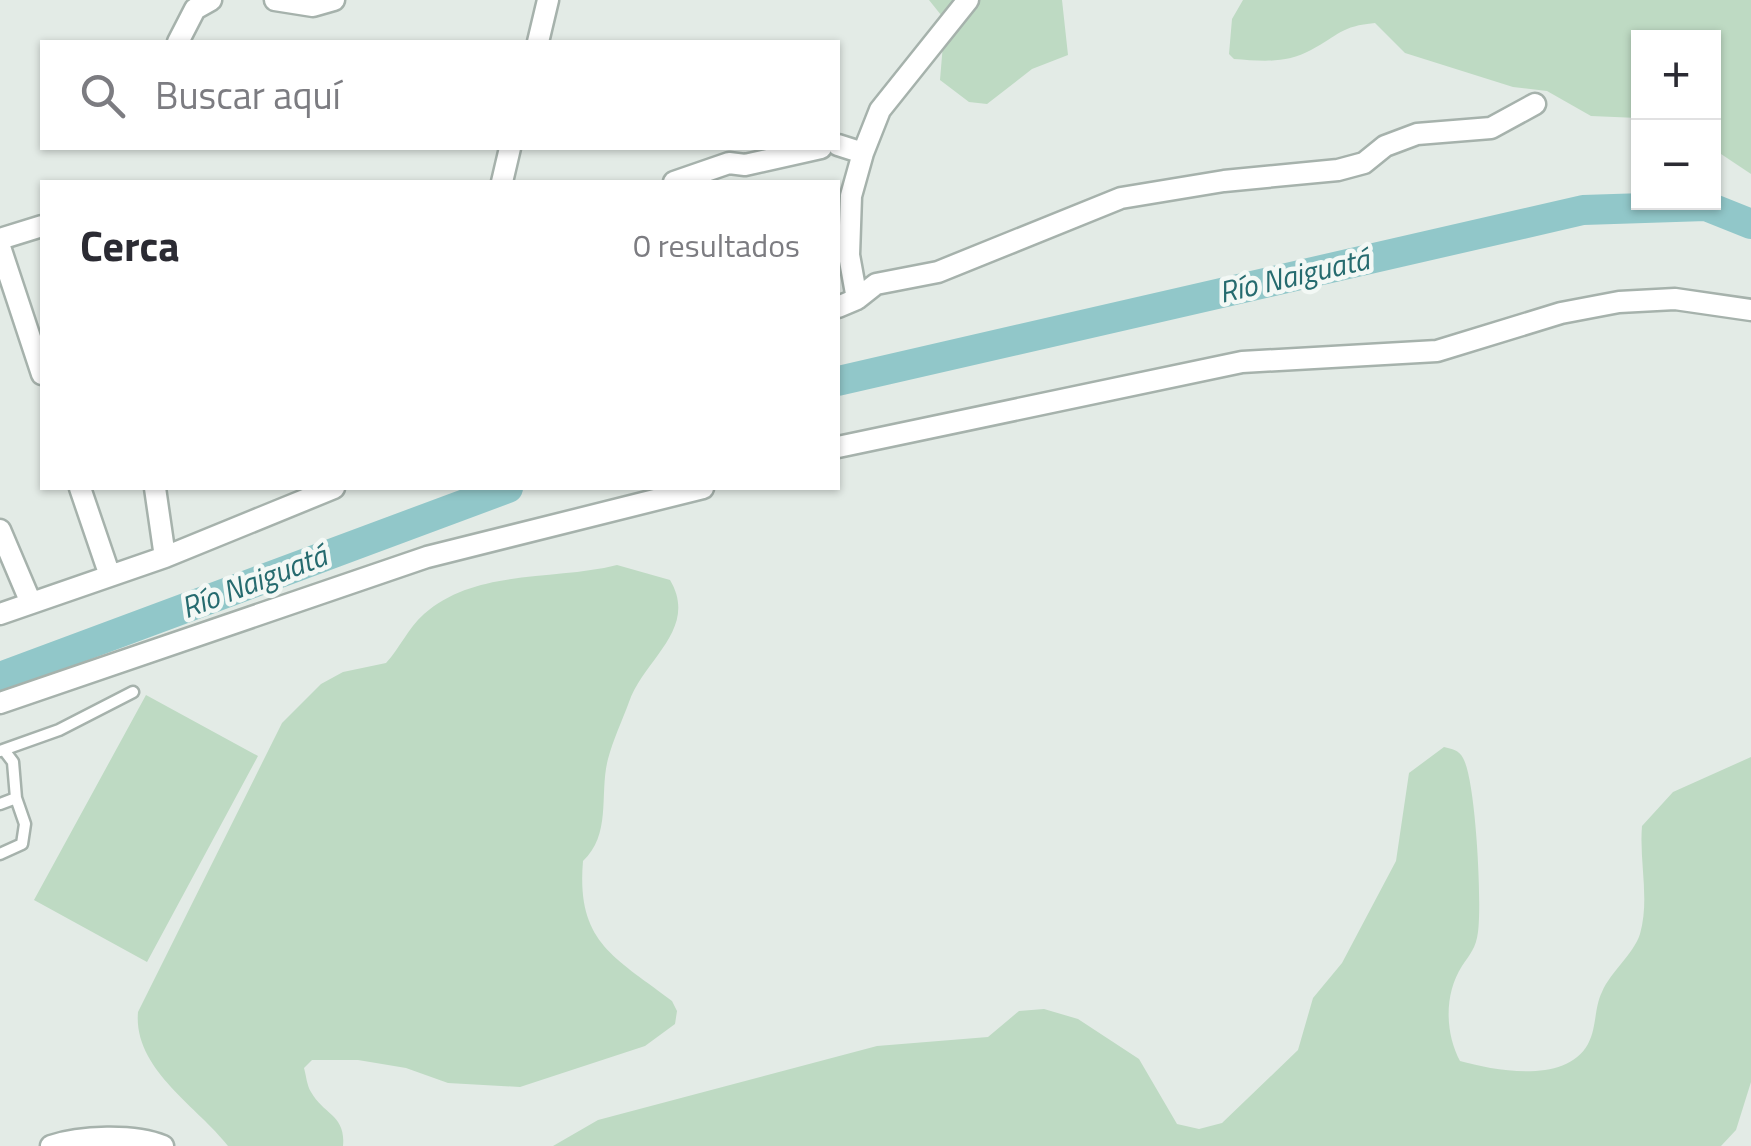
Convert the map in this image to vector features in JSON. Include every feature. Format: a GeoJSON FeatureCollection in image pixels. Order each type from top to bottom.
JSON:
{"type":"FeatureCollection","features":[{"type":"Feature","properties":{"kind":"street"},"geometry":{"type":"LineString","coordinates":[[179,40],[195,9],[211,0]]}},
{"type":"Feature","properties":{"kind":"street"},"geometry":{"type":"LineString","coordinates":[[276,0],[312,6],[334,0]]}},
{"type":"Feature","properties":{"kind":"street"},"geometry":{"type":"LineString","coordinates":[[538,40],[548,0]]}},
{"type":"Feature","properties":{"kind":"street"},"geometry":{"type":"LineString","coordinates":[[847,303],[851,196],[862,153],[880,110],[968,0]]}},
{"type":"Feature","properties":{"kind":"street"},"geometry":{"type":"LineString","coordinates":[[847,303],[876,284],[938,272],[1121,198],[1224,181],[1338,170],[1364,163],[1385,146],[1417,134],[1490,128],[1536,104]]}},
{"type":"Feature","properties":{"kind":"street"},"geometry":{"type":"LineString","coordinates":[[840,145],[862,153]]}},
{"type":"Feature","properties":{"kind":"street"},"geometry":{"type":"LineString","coordinates":[[502,180],[510,150]]}},
{"type":"Feature","properties":{"kind":"street"},"geometry":{"type":"LineString","coordinates":[[680,180],[730,164],[774,160],[813,150]]}},
{"type":"Feature","properties":{"kind":"street"},"geometry":{"type":"LineString","coordinates":[[0,239],[40,227]]}},
{"type":"Feature","properties":{"kind":"street"},"geometry":{"type":"LineString","coordinates":[[0,248],[40,368]]}},
{"type":"Feature","properties":{"kind":"street"},"geometry":{"type":"LineString","coordinates":[[840,447],[1242,362],[1436,351],[1604,304],[1675,299],[1751,310]]}},
{"type":"Feature","properties":{"kind":"street"},"geometry":{"type":"LineString","coordinates":[[81,490],[110,576]]}},
{"type":"Feature","properties":{"kind":"street"},"geometry":{"type":"LineString","coordinates":[[0,702],[462,546],[695,490]]}},
{"type":"Feature","properties":{"kind":"street"},"geometry":{"type":"LineString","coordinates":[[157,491],[165,557]]}},
{"type":"Feature","properties":{"kind":"street"},"geometry":{"type":"LineString","coordinates":[[0,614],[165,557],[321,491]]}},
{"type":"Feature","properties":{"kind":"street"},"geometry":{"type":"LineString","coordinates":[[0,530],[32,603]]}},
{"type":"Feature","properties":{"kind":"street"},"geometry":{"type":"LineString","coordinates":[[51,1146],[65,1141],[126,1140],[164,1146]]}},
{"type":"Feature","properties":{"kind":"lane"},"geometry":{"type":"LineString","coordinates":[[0,854],[22,844],[25,824],[16,798],[12,762],[2,751],[59,730],[133,692]]}},
{"type":"Feature","properties":{"kind":"lane"},"geometry":{"type":"LineString","coordinates":[[0,804],[16,798]]}},
{"type":"Feature","properties":{"kind":"green space"},"geometry":{"type":"Polygon","coordinates":[[[929,0],[1062,0],[1068,55],[1032,69],[987,104],[969,102],[940,80],[945,20],[929,0]]]}},
{"type":"Feature","properties":{"kind":"green space"},"geometry":{"type":"Polygon","coordinates":[[[1243,0],[1751,0],[1751,174],[1721,154],[1721,30],[1631,30],[1631,118],[1591,116],[1547,91],[1513,87],[1405,53],[1375,23],[1347,29],[1292,58],[1234,59],[1229,54],[1232,19],[1243,0]]]}},
{"type":"Feature","properties":{"kind":"green space"},"geometry":{"type":"Polygon","coordinates":[[[617,565],[670,580],[678,614],[666,643],[636,686],[612,745],[601,826],[583,861],[582,889],[593,930],[617,959],[672,1001],[677,1011],[675,1024],[645,1046],[520,1087],[448,1083],[406,1068],[358,1060],[312,1060],[304,1068],[308,1087],[338,1121],[343,1146],[228,1146],[156,1069],[139,1032],[138,1012],[282,723],[321,684],[343,672],[386,663],[418,620],[445,599],[491,582],[617,565]]]}},
{"type":"Feature","properties":{"kind":"green space"},"geometry":{"type":"Polygon","coordinates":[[[146,695],[258,756],[147,962],[34,900],[146,695]]]}},
{"type":"Feature","properties":{"kind":"green space"},"geometry":{"type":"Polygon","coordinates":[[[1444,747],[1459,753],[1468,771],[1475,815],[1479,896],[1476,942],[1452,989],[1451,1038],[1460,1061],[1511,1071],[1547,1070],[1564,1065],[1578,1057],[1588,1044],[1599,998],[1640,934],[1644,907],[1642,826],[1673,792],[1751,757],[1751,1082],[1736,1130],[1721,1146],[553,1146],[598,1120],[877,1046],[988,1037],[1019,1011],[1044,1009],[1078,1019],[1139,1059],[1177,1124],[1199,1129],[1222,1123],[1298,1050],[1313,998],[1342,963],[1396,861],[1409,773],[1444,747]]]}},
{"type":"Feature","properties":{"kind":"waterway","name":"Río Naiguatá"},"geometry":{"type":"LineString","coordinates":[[840,381],[1583,210],[1706,206],[1751,224]]}},
{"type":"Feature","properties":{"kind":"waterway","name":"Río Naiguatá"},"geometry":{"type":"LineString","coordinates":[[0,677],[503,490]]}}]}
